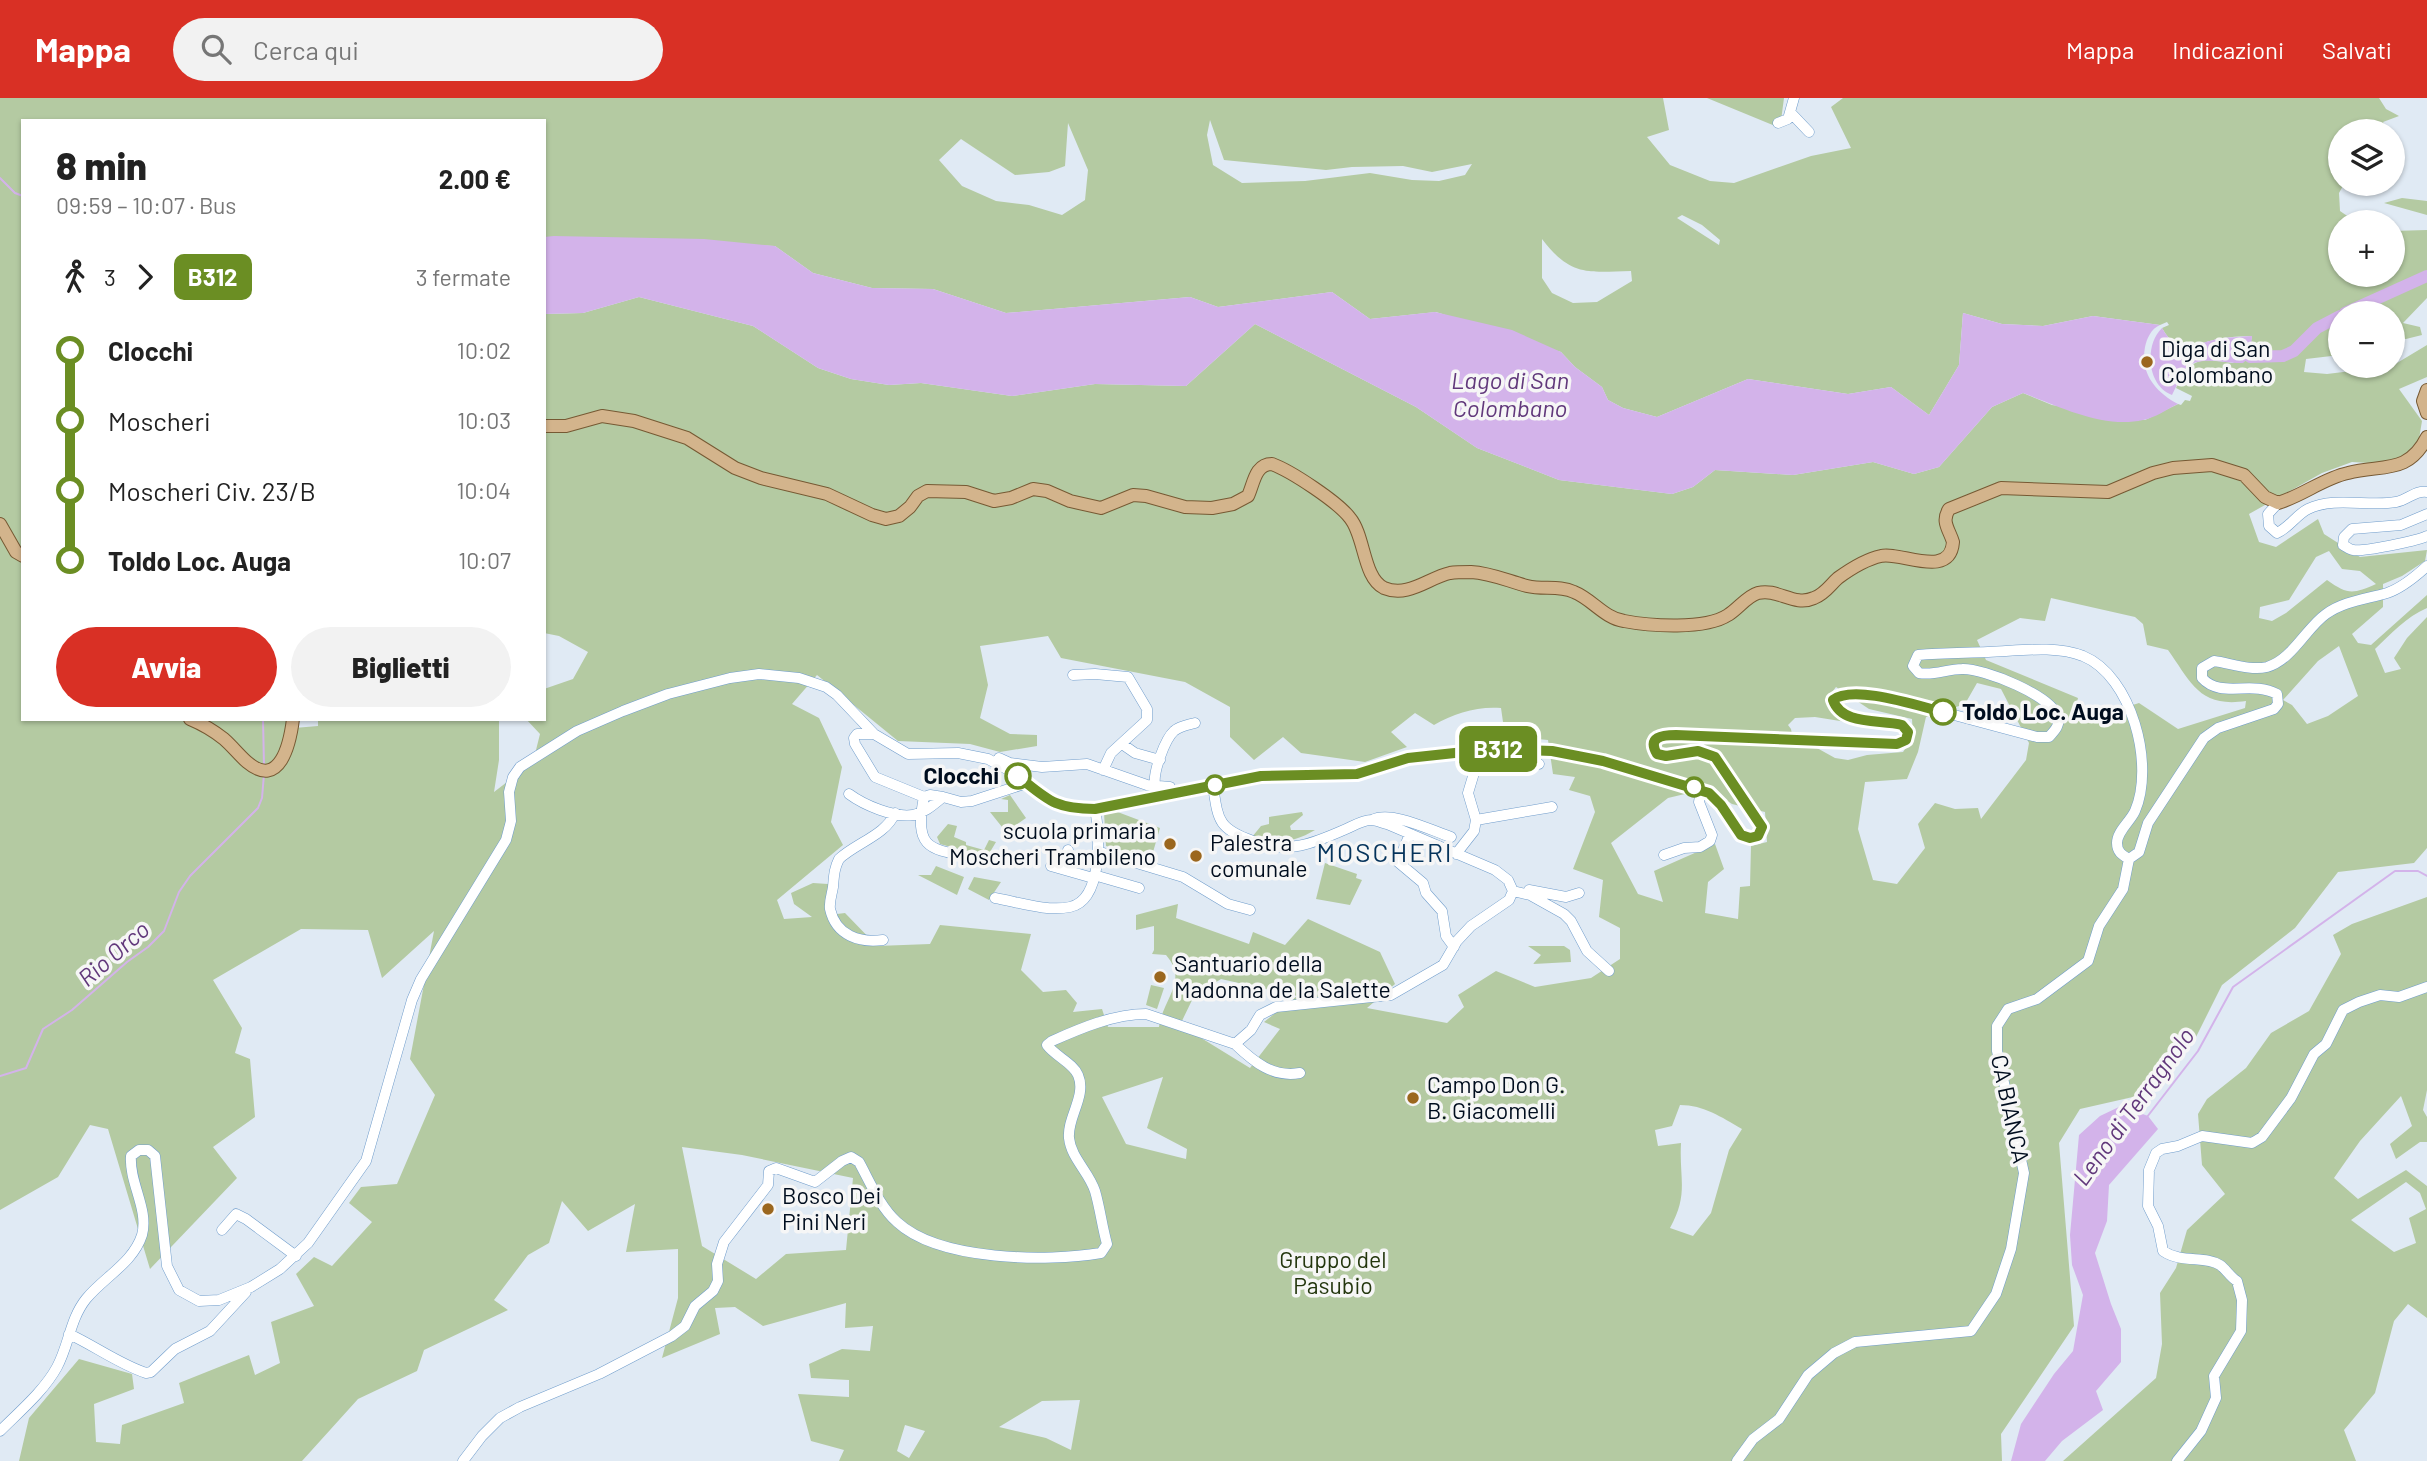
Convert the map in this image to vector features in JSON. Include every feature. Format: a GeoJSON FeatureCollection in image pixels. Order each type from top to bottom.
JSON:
{"type":"FeatureCollection","features":[{"type":"Feature","properties":{"kind":"main road"},"geometry":{"type":"LineString","coordinates":[[2427,390],[2423,401],[2427,413]]}},
{"type":"Feature","properties":{"kind":"main road"},"geometry":{"type":"LineString","coordinates":[[546,426],[566,426],[601,416],[634,421],[687,438],[735,468],[827,494],[886,519],[899,516],[918,496],[927,491],[966,492],[994,501],[1011,498],[1033,489],[1101,508],[1133,495],[1185,507],[1212,508],[1233,504],[1248,496],[1258,469],[1262,465],[1272,464],[1335,503],[1352,519],[1374,581],[1386,589],[1420,587],[1449,573],[1494,575],[1528,586],[1571,590],[1586,597],[1610,617],[1622,621],[1695,624],[1713,622],[1727,616],[1755,594],[1766,592],[1800,602],[1813,599],[1826,592],[1839,577],[1885,554],[1931,562],[1946,558],[1953,542],[1945,526],[1949,509],[2001,488],[2108,492],[2163,471],[2212,465],[2244,475],[2264,496],[2278,503],[2346,473],[2385,469],[2404,463],[2421,450],[2427,437]]}},
{"type":"Feature","properties":{"kind":"main road"},"geometry":{"type":"LineString","coordinates":[[0,524],[16,552],[21,555]]}},
{"type":"Feature","properties":{"kind":"main road"},"geometry":{"type":"LineString","coordinates":[[193,721],[220,737],[258,769],[274,769],[284,757],[293,721]]}},
{"type":"Feature","properties":{"kind":"street"},"geometry":{"type":"LineString","coordinates":[[1778,123],[1788,119],[1794,98]]}},
{"type":"Feature","properties":{"kind":"street"},"geometry":{"type":"LineString","coordinates":[[1790,112],[1809,132]]}},
{"type":"Feature","properties":{"kind":"street"},"geometry":{"type":"LineString","coordinates":[[2278,503],[2268,514],[2269,526],[2277,533],[2287,529],[2306,510],[2322,505],[2400,501],[2419,491],[2427,492]]}},
{"type":"Feature","properties":{"kind":"street"},"geometry":{"type":"LineString","coordinates":[[2427,514],[2401,525],[2352,529],[2344,537],[2343,545],[2352,550],[2362,550],[2416,541],[2427,536]]}},
{"type":"Feature","properties":{"kind":"street"},"geometry":{"type":"LineString","coordinates":[[958,753],[988,759],[1016,774],[1044,797],[1060,806],[1095,809],[1261,776],[1357,774],[1408,758],[1492,749],[1552,751],[1603,761],[1709,793],[1721,805],[1741,835],[1750,838],[1758,836],[1762,827],[1715,757],[1698,751],[1666,756],[1657,754],[1654,743],[1656,737],[1676,735],[1897,744],[1906,740],[1908,732],[1902,725],[1844,715],[1833,700],[1841,694],[1864,694],[2037,737],[2049,737],[2058,726],[2058,716],[2053,708],[2002,678],[1985,672],[1962,669],[1927,675],[1919,673],[1913,666],[1918,655],[2057,650],[2098,663],[2124,699],[2138,734],[2142,777],[2135,811],[2118,836],[2116,845],[2120,854],[2129,859],[2139,852],[2148,823],[2204,738],[2218,728],[2274,709],[2278,704],[2277,694],[2271,691],[2209,686],[2202,678],[2202,668],[2214,662],[2254,668],[2269,666],[2281,659],[2326,614],[2349,603],[2390,592],[2427,566]]}},
{"type":"Feature","properties":{"kind":"street"},"geometry":{"type":"LineString","coordinates":[[0,1431],[50,1379],[58,1365],[75,1317],[86,1298],[134,1253],[142,1234],[144,1219],[130,1166],[131,1156],[139,1150],[148,1150],[155,1156],[167,1266],[179,1290],[199,1301],[219,1300],[251,1287],[296,1256],[308,1243],[366,1161],[412,1000],[421,979],[506,839],[511,821],[509,792],[513,777],[520,767],[578,732],[667,694],[730,678],[759,674],[799,678],[826,687],[874,734],[908,754],[978,751],[1010,763],[1042,767],[1078,763],[1147,785],[1170,788],[1171,793]]}},
{"type":"Feature","properties":{"kind":"street"},"geometry":{"type":"LineString","coordinates":[[1073,675],[1128,677],[1146,709],[1147,720],[1111,753],[1104,770]]}},
{"type":"Feature","properties":{"kind":"street"},"geometry":{"type":"LineString","coordinates":[[1155,784],[1154,778],[1170,736],[1175,730],[1195,723]]}},
{"type":"Feature","properties":{"kind":"street"},"geometry":{"type":"LineString","coordinates":[[874,734],[857,734],[854,738],[875,777],[925,797],[930,795],[961,802],[972,801],[1027,783]]}},
{"type":"Feature","properties":{"kind":"street"},"geometry":{"type":"LineString","coordinates":[[1122,744],[1135,753],[1160,760]]}},
{"type":"Feature","properties":{"kind":"street"},"geometry":{"type":"LineString","coordinates":[[1456,855],[1474,831],[1476,820],[1468,793],[1477,763],[1539,764]]}},
{"type":"Feature","properties":{"kind":"street"},"geometry":{"type":"LineString","coordinates":[[1213,786],[1217,816],[1222,825],[1229,832],[1267,846],[1301,847],[1379,816],[1392,817],[1451,837]]}},
{"type":"Feature","properties":{"kind":"street"},"geometry":{"type":"LineString","coordinates":[[1664,855],[1684,848],[1700,847],[1710,841],[1712,835],[1699,802],[1701,790]]}},
{"type":"Feature","properties":{"kind":"street"},"geometry":{"type":"LineString","coordinates":[[849,794],[860,802],[895,813],[913,815],[943,797]]}},
{"type":"Feature","properties":{"kind":"street"},"geometry":{"type":"LineString","coordinates":[[925,797],[921,812],[921,834],[927,845],[936,850],[976,858]]}},
{"type":"Feature","properties":{"kind":"street"},"geometry":{"type":"LineString","coordinates":[[1476,820],[1552,807]]}},
{"type":"Feature","properties":{"kind":"street"},"geometry":{"type":"LineString","coordinates":[[995,898],[1058,908],[1073,907],[1085,898],[1100,852],[1095,809]]}},
{"type":"Feature","properties":{"kind":"street"},"geometry":{"type":"LineString","coordinates":[[883,940],[867,942],[848,935],[835,922],[830,910],[830,900],[835,867],[839,859],[892,821],[895,813]]}},
{"type":"Feature","properties":{"kind":"street"},"geometry":{"type":"LineString","coordinates":[[1371,820],[1495,870],[1508,880],[1515,891],[1531,895],[1564,914],[1587,951],[1609,971]]}},
{"type":"Feature","properties":{"kind":"street"},"geometry":{"type":"LineString","coordinates":[[1410,834],[1398,862],[1423,883],[1426,892],[1442,911],[1446,936],[1454,947]]}},
{"type":"Feature","properties":{"kind":"street"},"geometry":{"type":"LineString","coordinates":[[1068,850],[1057,867],[1139,888]]}},
{"type":"Feature","properties":{"kind":"street"},"geometry":{"type":"LineString","coordinates":[[1100,852],[1183,877],[1228,904],[1250,910]]}},
{"type":"Feature","properties":{"kind":"street","name":"CA BIANCA"},"geometry":{"type":"LineString","coordinates":[[1737,1461],[1753,1438],[1779,1419],[1808,1375],[1834,1353],[1855,1342],[1971,1331],[1996,1294],[2011,1249],[2024,1173],[1997,1051],[1997,1026],[2008,1009],[2037,999],[2088,961],[2099,926],[2123,889],[2129,859]]}},
{"type":"Feature","properties":{"kind":"street"},"geometry":{"type":"LineString","coordinates":[[1515,891],[1525,890],[1566,897],[1580,893]]}},
{"type":"Feature","properties":{"kind":"street"},"geometry":{"type":"LineString","coordinates":[[1235,1044],[1251,1030],[1260,1015],[1276,1007],[1391,995],[1443,965],[1471,926],[1509,900],[1515,891]]}},
{"type":"Feature","properties":{"kind":"street"},"geometry":{"type":"LineString","coordinates":[[2177,1461],[2201,1431],[2216,1398],[2214,1376],[2241,1331],[2242,1300],[2236,1281],[2228,1276],[2220,1265],[2200,1259],[2183,1260],[2163,1251],[2158,1226],[2148,1206],[2149,1170],[2153,1157],[2162,1149],[2203,1136],[2252,1143],[2262,1137],[2291,1098],[2314,1055],[2326,1044],[2343,1010],[2380,995],[2399,997],[2427,987]]}},
{"type":"Feature","properties":{"kind":"street"},"geometry":{"type":"LineString","coordinates":[[463,1461],[482,1436],[500,1419],[520,1407],[599,1374],[673,1336],[685,1326],[695,1307],[713,1291],[718,1281],[717,1264],[724,1242],[768,1185],[769,1171],[776,1168],[815,1182],[851,1157],[859,1162],[895,1221],[911,1233],[960,1251],[1018,1257],[1078,1257],[1101,1253],[1107,1244],[1095,1190],[1071,1149],[1069,1135],[1079,1097],[1079,1078],[1077,1072],[1056,1056],[1047,1045],[1074,1031],[1131,1014],[1146,1014],[1235,1044],[1265,1068],[1277,1073],[1300,1073]]}},
{"type":"Feature","properties":{"kind":"street"},"geometry":{"type":"LineString","coordinates":[[222,1230],[236,1214],[296,1256]]}},
{"type":"Feature","properties":{"kind":"street"},"geometry":{"type":"LineString","coordinates":[[69,1334],[91,1344],[111,1358],[146,1373],[151,1372],[174,1349],[210,1331],[251,1287]]}},
{"type":"Feature","properties":{"kind":"green space","name":"Gruppo del Pasubio"},"geometry":{"type":"Polygon","coordinates":[[[0,98],[1663,98],[1669,130],[1647,137],[1670,165],[1710,181],[1734,183],[1811,156],[1851,148],[1831,107],[1843,98],[2379,98],[2386,109],[2399,116],[2391,119],[2328,119],[2328,196],[2339,196],[2340,210],[2328,210],[2328,287],[2405,287],[2405,231],[2427,230],[2427,298],[2405,321],[2405,301],[2328,301],[2328,356],[2306,359],[2304,372],[2328,374],[2328,378],[2405,378],[2405,358],[2427,345],[2427,377],[2399,389],[2422,421],[2419,439],[2406,454],[2386,464],[2352,462],[2322,473],[2249,514],[2259,542],[2276,547],[2318,519],[2324,534],[2360,557],[2427,550],[2425,561],[2402,576],[2383,584],[2383,607],[2352,634],[2358,643],[2371,645],[2427,595],[2427,608],[2406,621],[2375,649],[2385,673],[2401,669],[2394,658],[2407,638],[2427,617],[2427,848],[2414,863],[2338,872],[2295,928],[2222,985],[2193,1043],[2146,1094],[2080,1109],[2059,1143],[2074,1326],[2001,1434],[2002,1461],[839,1461],[844,1450],[811,1441],[798,1394],[849,1397],[849,1380],[811,1378],[809,1364],[842,1349],[870,1351],[873,1326],[845,1328],[846,1303],[763,1326],[735,1307],[715,1308],[720,1334],[662,1358],[678,1298],[678,1249],[626,1252],[635,1204],[588,1231],[562,1201],[549,1243],[528,1255],[494,1300],[508,1310],[424,1350],[417,1371],[358,1399],[302,1461],[19,1461],[29,1418],[79,1359],[132,1374],[134,1389],[94,1404],[96,1442],[120,1444],[122,1425],[184,1403],[179,1383],[249,1355],[255,1375],[280,1363],[271,1322],[314,1306],[296,1274],[314,1257],[332,1266],[372,1222],[349,1203],[361,1187],[397,1184],[435,1095],[410,1059],[434,931],[382,978],[368,930],[301,929],[213,980],[242,1028],[235,1053],[250,1059],[255,1117],[213,1147],[237,1178],[150,1269],[108,1129],[90,1125],[58,1177],[0,1210],[0,98]],[[1210,120],[1207,135],[1213,165],[1242,183],[1305,181],[1370,173],[1412,180],[1439,181],[1465,175],[1472,164],[1432,172],[1403,166],[1326,170],[1224,160],[1210,120]],[[1068,123],[1065,166],[1049,172],[1015,175],[961,139],[939,160],[962,186],[996,201],[1029,205],[1062,215],[1085,200],[1088,170],[1068,123]],[[1682,215],[1677,218],[1719,245],[1720,240],[1702,225],[1682,215]],[[1542,239],[1542,278],[1552,293],[1573,303],[1597,302],[1632,281],[1631,271],[1603,272],[1581,270],[1572,266],[1552,251],[1542,239]],[[2329,551],[2316,557],[2289,600],[2260,607],[2259,618],[2272,621],[2327,580],[2351,591],[2376,584],[2360,571],[2342,569],[2329,551]],[[2051,598],[2045,621],[2020,618],[1977,640],[1986,660],[2078,698],[2076,706],[2086,720],[2139,703],[2178,729],[2245,708],[2246,701],[2217,700],[2198,690],[2168,650],[2147,645],[2143,624],[2135,617],[2051,598]],[[1048,636],[980,646],[988,685],[980,718],[1010,734],[1037,735],[1037,746],[1000,752],[970,744],[898,741],[817,675],[792,704],[819,718],[842,767],[831,822],[843,845],[777,900],[784,919],[812,917],[794,904],[791,893],[813,883],[828,884],[829,915],[845,913],[877,946],[930,944],[940,925],[1031,934],[1021,970],[1043,992],[1066,990],[1077,1003],[1073,1012],[1102,1009],[1108,1027],[1159,1027],[1173,990],[1175,973],[1166,955],[1152,954],[1154,926],[1136,930],[1136,915],[1178,904],[1176,918],[1249,944],[1253,932],[1285,945],[1308,919],[1380,952],[1395,984],[1367,1008],[1447,1023],[1464,1007],[1458,995],[1496,971],[1535,987],[1591,978],[1620,959],[1620,928],[1599,917],[1603,880],[1573,869],[1595,812],[1590,796],[1569,790],[1575,777],[1553,774],[1548,740],[1505,736],[1501,708],[1466,711],[1434,725],[1415,713],[1391,732],[1407,747],[1365,762],[1301,753],[1283,737],[1254,760],[1230,737],[1230,707],[1185,682],[1061,658],[1048,636]],[[2339,646],[2318,661],[2283,700],[2292,705],[2307,724],[2328,716],[2358,696],[2339,646]],[[1977,683],[1965,704],[1926,717],[1918,752],[1907,779],[1865,782],[1858,829],[1873,880],[1897,884],[1925,848],[1918,824],[1935,803],[1955,809],[1978,808],[1981,819],[2026,760],[2029,743],[2001,689],[1977,683]],[[1836,687],[1826,700],[1830,708],[1841,717],[1878,727],[1815,717],[1795,718],[1788,725],[1794,745],[1817,748],[1835,758],[1848,760],[1867,755],[1903,752],[1913,737],[1912,719],[1869,709],[1836,687]],[[1695,779],[1689,793],[1668,798],[1611,843],[1638,894],[1663,902],[1654,871],[1715,844],[1724,869],[1708,882],[1705,913],[1738,919],[1740,887],[1750,886],[1751,846],[1767,842],[1765,812],[1732,804],[1695,779]],[[1221,979],[1194,996],[1180,1025],[1250,1068],[1280,1029],[1264,1022],[1297,996],[1221,979]],[[1163,1077],[1102,1097],[1126,1144],[1186,1159],[1187,1149],[1147,1128],[1163,1077]],[[1680,1105],[1672,1126],[1655,1130],[1658,1146],[1681,1143],[1681,1196],[1670,1228],[1693,1236],[1711,1213],[1729,1150],[1742,1129],[1705,1109],[1680,1105]],[[682,1147],[702,1246],[756,1279],[786,1254],[846,1250],[853,1178],[742,1155],[682,1147]],[[1080,1400],[1042,1401],[999,1427],[1046,1438],[1071,1450],[1080,1400]],[[905,1425],[897,1451],[909,1458],[925,1431],[905,1425]]]}},
{"type":"Feature","properties":{"kind":"green space"},"geometry":{"type":"Polygon","coordinates":[[[1707,98],[1784,98],[1780,128],[1707,98]]]}},
{"type":"Feature","properties":{"kind":"green space"},"geometry":{"type":"Polygon","coordinates":[[[2402,198],[2427,201],[2427,215],[2384,203],[2402,198]]]}},
{"type":"Feature","properties":{"kind":"green space","name":"Gruppo del Pasubio"},"geometry":{"type":"Polygon","coordinates":[[[2405,323],[2420,327],[2422,335],[2406,339],[2405,323]]]}},
{"type":"Feature","properties":{"kind":"green space"},"geometry":{"type":"Polygon","coordinates":[[[1010,795],[1026,818],[1006,832],[990,812],[1008,812],[1008,800],[1001,799],[1010,795]]]}},
{"type":"Feature","properties":{"kind":"green space"},"geometry":{"type":"Polygon","coordinates":[[[1115,811],[1160,828],[1151,859],[1106,846],[1104,813],[1115,811]]]}},
{"type":"Feature","properties":{"kind":"green space"},"geometry":{"type":"Polygon","coordinates":[[[1302,812],[1303,815],[1290,826],[1291,830],[1315,830],[1285,841],[1252,837],[1261,826],[1269,824],[1269,817],[1302,812]]]}},
{"type":"Feature","properties":{"kind":"green space"},"geometry":{"type":"Polygon","coordinates":[[[948,824],[957,826],[954,837],[966,842],[966,845],[984,850],[989,840],[996,842],[987,857],[940,844],[937,837],[948,824]]]}},
{"type":"Feature","properties":{"kind":"green space"},"geometry":{"type":"Polygon","coordinates":[[[1325,863],[1357,874],[1356,878],[1362,880],[1350,905],[1316,899],[1325,863]]]}},
{"type":"Feature","properties":{"kind":"green space"},"geometry":{"type":"Polygon","coordinates":[[[936,866],[964,877],[957,895],[918,875],[931,875],[936,866]]]}},
{"type":"Feature","properties":{"kind":"green space"},"geometry":{"type":"Polygon","coordinates":[[[974,877],[1001,882],[989,900],[968,889],[974,877]]]}},
{"type":"Feature","properties":{"kind":"green space"},"geometry":{"type":"Polygon","coordinates":[[[2427,897],[2427,1090],[2423,1110],[2427,1117],[2427,1142],[2420,1142],[2396,1159],[2390,1144],[2412,1126],[2401,1096],[2360,1141],[2334,1178],[2358,1199],[2406,1170],[2427,1186],[2427,1318],[2408,1304],[2394,1321],[2375,1393],[2344,1430],[2356,1461],[2063,1461],[2156,1378],[2162,1344],[2160,1293],[2176,1268],[2187,1230],[2225,1194],[2202,1165],[2198,1114],[2207,1099],[2246,1068],[2271,1033],[2309,1011],[2341,954],[2333,935],[2352,924],[2427,897]],[[2406,1182],[2351,1220],[2394,1252],[2416,1243],[2409,1218],[2426,1209],[2420,1193],[2406,1182]]]}},
{"type":"Feature","properties":{"kind":"green space"},"geometry":{"type":"Polygon","coordinates":[[[1528,946],[1564,946],[1570,950],[1571,962],[1533,964],[1541,955],[1528,946]]]}},
{"type":"Feature","properties":{"kind":"green space"},"geometry":{"type":"Polygon","coordinates":[[[1151,985],[1164,988],[1157,1009],[1146,1005],[1151,985]]]}},
{"type":"Feature","properties":{"kind":"water","name":"Lago di San Colombano"},"geometry":{"type":"Polygon","coordinates":[[[546,237],[704,239],[775,246],[813,273],[872,288],[933,289],[1006,313],[1190,297],[1218,307],[1332,292],[1370,319],[1435,312],[1512,330],[1561,352],[1575,367],[1602,387],[1608,400],[1623,408],[1657,417],[1748,379],[1848,394],[1891,387],[1929,415],[1959,365],[1963,313],[2002,324],[2043,326],[2093,316],[2160,325],[2152,331],[2147,340],[2145,366],[2157,388],[2178,404],[2147,419],[2113,422],[2082,415],[2023,393],[1992,407],[1939,467],[1914,474],[1873,462],[1793,475],[1715,470],[1693,487],[1672,494],[1559,480],[1477,448],[1416,407],[1255,324],[1186,386],[1095,384],[1012,396],[921,383],[889,385],[851,379],[818,368],[753,326],[639,297],[583,313],[546,314],[546,237]]]}},
{"type":"Feature","properties":{"kind":"water"},"geometry":{"type":"Polygon","coordinates":[[[2162,328],[2174,342],[2186,346],[2221,338],[2252,336],[2250,357],[2243,363],[2196,362],[2185,370],[2172,395],[2157,383],[2151,365],[2152,344],[2162,328]]]}},
{"type":"Feature","properties":{"kind":"water"},"geometry":{"type":"Polygon","coordinates":[[[2121,1106],[2148,1116],[2158,1129],[2109,1185],[2107,1221],[2095,1253],[2121,1329],[2121,1362],[2096,1391],[2103,1410],[2062,1441],[2045,1461],[2011,1461],[2021,1424],[2054,1374],[2073,1351],[2083,1295],[2072,1265],[2070,1235],[2079,1135],[2100,1116],[2121,1106]]]}},
{"type":"Feature","properties":{"kind":"waterway"},"geometry":{"type":"LineString","coordinates":[[0,178],[21,195]]}},
{"type":"Feature","properties":{"kind":"waterway"},"geometry":{"type":"LineString","coordinates":[[2372,301],[2427,276]]}},
{"type":"Feature","properties":{"kind":"waterway"},"geometry":{"type":"LineString","coordinates":[[2250,357],[2283,356],[2294,351],[2317,328],[2328,322]]}},
{"type":"Feature","properties":{"kind":"waterway","name":"Rio Orco"},"geometry":{"type":"LineString","coordinates":[[263,721],[264,765]]}},
{"type":"Feature","properties":{"kind":"waterway","name":"Rio Orco"},"geometry":{"type":"LineString","coordinates":[[0,1076],[26,1068],[43,1029],[72,1010],[164,931],[179,892],[190,876],[258,808],[262,798],[264,774]]}},
{"type":"Feature","properties":{"kind":"waterway","name":"Leno di Terragnolo"},"geometry":{"type":"LineString","coordinates":[[2147,1117],[2198,1051],[2233,987],[2395,871],[2418,871],[2427,876]]}},
{"type":"Feature","properties":{"kind":"bus line","name":"B312"},"geometry":{"type":"LineString","coordinates":[[1018,776],[1060,806],[1095,809],[1261,776],[1357,774],[1408,758],[1492,749],[1552,751],[1649,773],[1709,793],[1721,805],[1741,835],[1750,838],[1758,836],[1762,827],[1715,757],[1698,751],[1666,756],[1657,754],[1654,749],[1656,737],[1676,735],[1897,744],[1906,740],[1908,732],[1902,725],[1844,715],[1833,700],[1841,694],[1864,694],[1943,712]]}},
{"type":"Feature","properties":{"kind":"place","name":"Diga di San Colombano"},"geometry":{"type":"Point","coordinates":[2147,362]}},
{"type":"Feature","properties":{"kind":"place","name":"Toldo Loc. Auga"},"geometry":{"type":"Point","coordinates":[1943,712]}},
{"type":"Feature","properties":{"kind":"place","name":"Clocchi"},"geometry":{"type":"Point","coordinates":[1018,776]}},
{"type":"Feature","properties":{"kind":"place","name":"scuola primaria Moscheri Trambileno"},"geometry":{"type":"Point","coordinates":[1170,844]}},
{"type":"Feature","properties":{"kind":"place","name":"Palestra comunale"},"geometry":{"type":"Point","coordinates":[1196,856]}},
{"type":"Feature","properties":{"kind":"place","name":"Santuario della Madonna de la Salette"},"geometry":{"type":"Point","coordinates":[1160,977]}},
{"type":"Feature","properties":{"kind":"place","name":"Campo Don G. B. Giacomelli"},"geometry":{"type":"Point","coordinates":[1413,1098]}},
{"type":"Feature","properties":{"kind":"place","name":"Bosco Dei Pini Neri"},"geometry":{"type":"Point","coordinates":[768,1209]}},
{"type":"Feature","properties":{"kind":"district","name":"MOSCHERI"},"geometry":{"type":"Point","coordinates":[1385,853]}}]}
